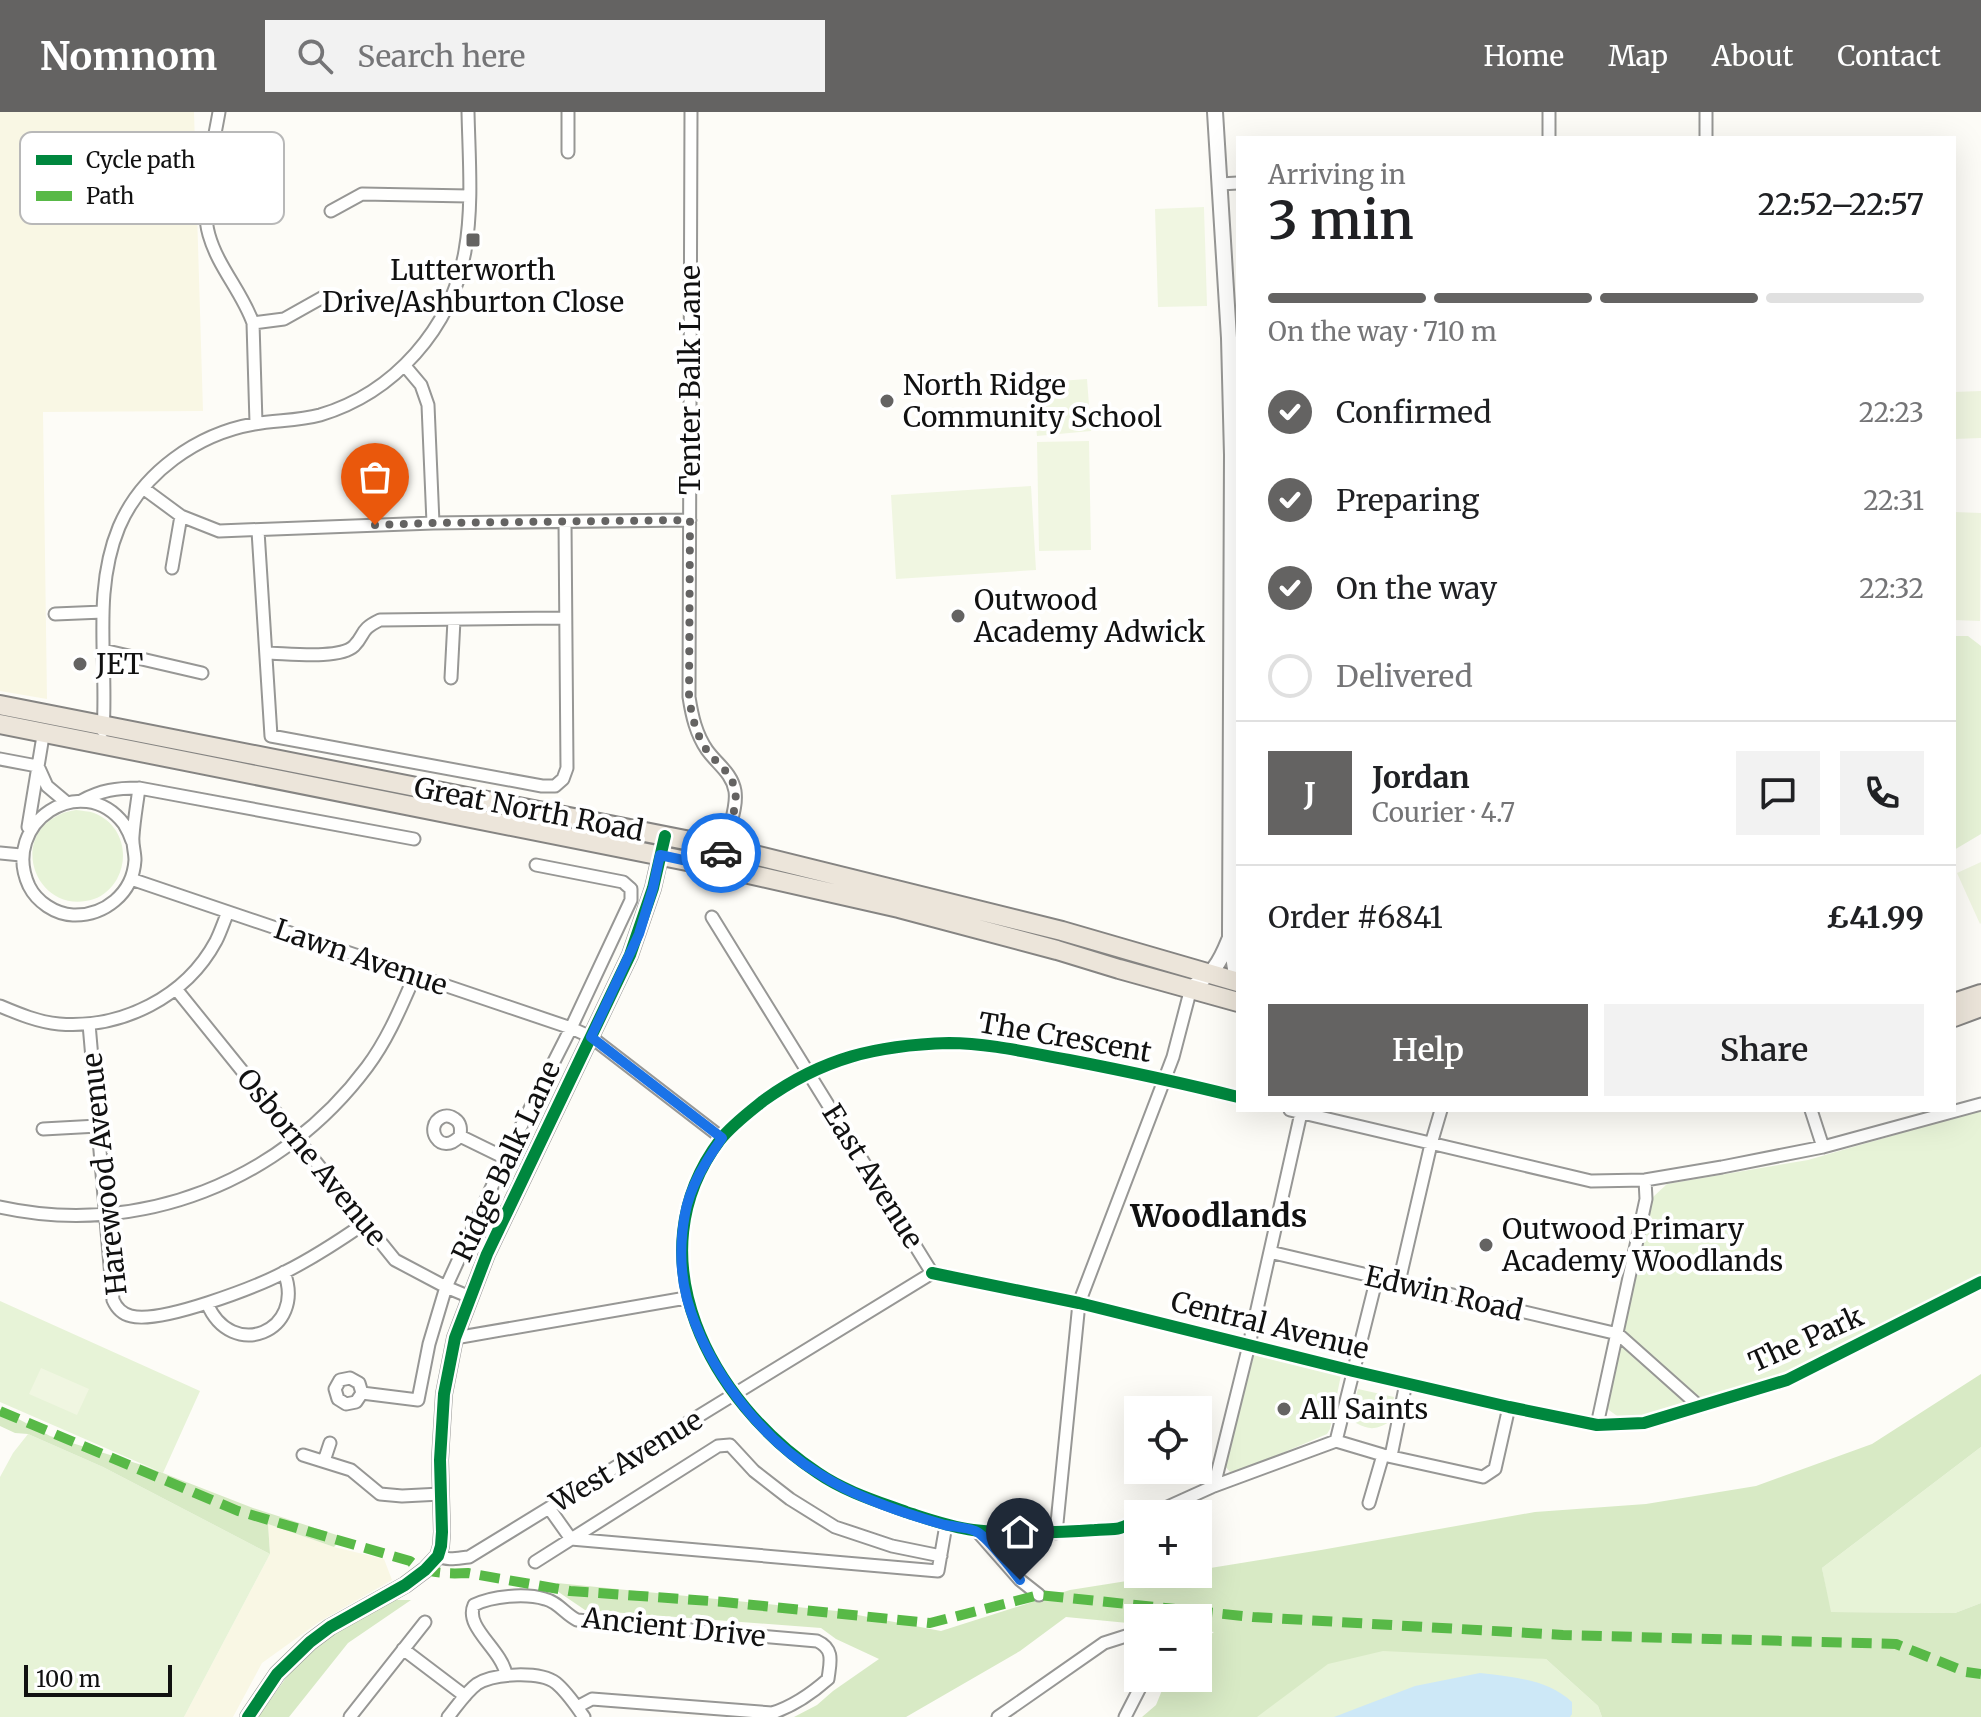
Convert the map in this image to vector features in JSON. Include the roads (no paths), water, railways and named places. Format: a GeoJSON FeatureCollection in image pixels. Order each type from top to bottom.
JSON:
{"type":"FeatureCollection","features":[{"type":"Feature","properties":{"kind":"highway","name":"Great North Road"},"geometry":{"type":"LineString","coordinates":[[0,705],[45,723],[726,848],[1062,931],[1236,981]]}},
{"type":"Feature","properties":{"kind":"highway","name":"Great North Road"},"geometry":{"type":"LineString","coordinates":[[0,724],[45,723]]}},
{"type":"Feature","properties":{"kind":"highway","name":"Great North Road"},"geometry":{"type":"LineString","coordinates":[[102,734],[899,908],[1236,1001]]}},
{"type":"Feature","properties":{"kind":"highway"},"geometry":{"type":"LineString","coordinates":[[1956,1002],[1981,994]]}},
{"type":"Feature","properties":{"kind":"highway"},"geometry":{"type":"LineString","coordinates":[[1956,1016],[1981,1007]]}},
{"type":"Feature","properties":{"kind":"street"},"geometry":{"type":"LineString","coordinates":[[216,132],[219,112]]}},
{"type":"Feature","properties":{"kind":"street"},"geometry":{"type":"LineString","coordinates":[[102,734],[103,598],[109,556],[121,524],[143,488],[169,462],[198,443],[231,429],[320,415],[353,402],[382,385],[405,366],[426,342],[457,284],[465,253],[469,196],[468,112]]}},
{"type":"Feature","properties":{"kind":"street"},"geometry":{"type":"LineString","coordinates":[[568,112],[568,152]]}},
{"type":"Feature","properties":{"kind":"street","name":"Tenter Balk Lane"},"geometry":{"type":"LineString","coordinates":[[691,112],[689,697],[692,719],[700,739],[728,773],[735,787],[736,800],[726,848]]}},
{"type":"Feature","properties":{"kind":"street"},"geometry":{"type":"LineString","coordinates":[[1215,112],[1234,338],[1230,936],[1236,970]]}},
{"type":"Feature","properties":{"kind":"street"},"geometry":{"type":"LineString","coordinates":[[1549,112],[1549,136]]}},
{"type":"Feature","properties":{"kind":"street"},"geometry":{"type":"LineString","coordinates":[[1706,112],[1706,136]]}},
{"type":"Feature","properties":{"kind":"street"},"geometry":{"type":"LineString","coordinates":[[1220,184],[1236,183]]}},
{"type":"Feature","properties":{"kind":"street"},"geometry":{"type":"LineString","coordinates":[[331,211],[362,194],[469,196]]}},
{"type":"Feature","properties":{"kind":"street"},"geometry":{"type":"LineString","coordinates":[[207,224],[217,255],[253,323],[256,423]]}},
{"type":"Feature","properties":{"kind":"street"},"geometry":{"type":"LineString","coordinates":[[253,323],[284,319],[325,296]]}},
{"type":"Feature","properties":{"kind":"street"},"geometry":{"type":"LineString","coordinates":[[405,366],[421,385],[428,405],[433,523]]}},
{"type":"Feature","properties":{"kind":"street"},"geometry":{"type":"LineString","coordinates":[[143,488],[181,516],[219,531],[433,523],[690,520]]}},
{"type":"Feature","properties":{"kind":"street"},"geometry":{"type":"LineString","coordinates":[[172,568],[181,516]]}},
{"type":"Feature","properties":{"kind":"street"},"geometry":{"type":"LineString","coordinates":[[258,531],[271,736],[555,786],[563,779],[567,768],[565,522]]}},
{"type":"Feature","properties":{"kind":"street"},"geometry":{"type":"LineString","coordinates":[[55,614],[103,612]]}},
{"type":"Feature","properties":{"kind":"street"},"geometry":{"type":"LineString","coordinates":[[266,653],[334,654],[353,648],[366,626],[380,620],[565,618]]}},
{"type":"Feature","properties":{"kind":"street"},"geometry":{"type":"LineString","coordinates":[[451,678],[454,620]]}},
{"type":"Feature","properties":{"kind":"street"},"geometry":{"type":"LineString","coordinates":[[103,650],[202,673]]}},
{"type":"Feature","properties":{"kind":"street"},"geometry":{"type":"LineString","coordinates":[[45,723],[21,855],[23,875],[32,893],[47,907],[66,914],[86,915],[105,909],[121,896],[131,879],[135,860],[132,841],[139,788]]}},
{"type":"Feature","properties":{"kind":"street"},"geometry":{"type":"LineString","coordinates":[[0,759],[37,766]]}},
{"type":"Feature","properties":{"kind":"street"},"geometry":{"type":"LineString","coordinates":[[37,766],[47,786],[66,802]]}},
{"type":"Feature","properties":{"kind":"street","name":"Great North Road"},"geometry":{"type":"LineString","coordinates":[[81,801],[97,792],[139,788],[414,839]]}},
{"type":"Feature","properties":{"kind":"street"},"geometry":{"type":"LineString","coordinates":[[27,832],[48,809],[66,802],[81,801],[112,812],[124,825],[132,841]]}},
{"type":"Feature","properties":{"kind":"street","name":"Ridge Balk Lane"},"geometry":{"type":"LineString","coordinates":[[438,1556],[442,1532],[444,1394],[455,1338],[487,1254],[639,934],[665,836]]}},
{"type":"Feature","properties":{"kind":"street"},"geometry":{"type":"LineString","coordinates":[[706,865],[726,848]]}},
{"type":"Feature","properties":{"kind":"street"},"geometry":{"type":"LineString","coordinates":[[726,848],[728,863],[735,871]]}},
{"type":"Feature","properties":{"kind":"street"},"geometry":{"type":"LineString","coordinates":[[0,853],[21,855]]}},
{"type":"Feature","properties":{"kind":"street","name":"Ridge Balk Lane"},"geometry":{"type":"LineString","coordinates":[[362,1393],[418,1400],[429,1344],[446,1287],[505,1158],[631,900],[631,889],[623,882],[536,865]]}},
{"type":"Feature","properties":{"kind":"street","name":"Lawn Avenue"},"geometry":{"type":"LineString","coordinates":[[131,879],[571,1028],[591,1037],[722,1138]]}},
{"type":"Feature","properties":{"kind":"street"},"geometry":{"type":"LineString","coordinates":[[0,1006],[26,1017],[58,1024],[89,1024],[120,1018],[150,1006],[176,989],[198,967],[216,941],[228,912]]}},
{"type":"Feature","properties":{"kind":"street","name":"East Avenue"},"geometry":{"type":"LineString","coordinates":[[712,917],[932,1273]]}},
{"type":"Feature","properties":{"kind":"street"},"geometry":{"type":"LineString","coordinates":[[1056,1533],[1079,1303],[1173,1057],[1191,988],[1211,974],[1221,960],[1230,936]]}},
{"type":"Feature","properties":{"kind":"street"},"geometry":{"type":"LineString","coordinates":[[0,1207],[54,1215],[105,1215],[157,1207],[207,1191],[254,1169],[298,1140],[336,1105],[368,1066],[395,1022],[415,975]]}},
{"type":"Feature","properties":{"kind":"street","name":"Osborne Avenue"},"geometry":{"type":"LineString","coordinates":[[176,989],[395,1260],[470,1297]]}},
{"type":"Feature","properties":{"kind":"street","name":"Harewood Avenue"},"geometry":{"type":"LineString","coordinates":[[89,1024],[116,1308],[131,1316],[144,1318],[207,1303]]}},
{"type":"Feature","properties":{"kind":"street","name":"The Crescent"},"geometry":{"type":"LineString","coordinates":[[1124,1526],[1056,1533],[977,1531],[946,1525],[867,1498],[821,1476],[757,1423],[718,1369],[698,1331],[686,1298],[682,1268],[685,1212],[704,1164],[722,1138],[745,1115],[777,1091],[809,1073],[842,1058],[874,1050],[954,1043],[1006,1048],[1236,1097]]}},
{"type":"Feature","properties":{"kind":"street"},"geometry":{"type":"LineString","coordinates":[[1956,1111],[1981,1104]]}},
{"type":"Feature","properties":{"kind":"street"},"geometry":{"type":"LineString","coordinates":[[1214,1486],[1270,1252],[1295,1112]]}},
{"type":"Feature","properties":{"kind":"street"},"geometry":{"type":"LineString","coordinates":[[1299,1112],[1591,1181],[1645,1180],[1722,1167],[1823,1147],[1952,1112]]}},
{"type":"Feature","properties":{"kind":"street"},"geometry":{"type":"LineString","coordinates":[[1399,1282],[1440,1112]]}},
{"type":"Feature","properties":{"kind":"street"},"geometry":{"type":"LineString","coordinates":[[1812,1112],[1823,1147]]}},
{"type":"Feature","properties":{"kind":"street"},"geometry":{"type":"LineString","coordinates":[[43,1129],[98,1126]]}},
{"type":"Feature","properties":{"kind":"street"},"geometry":{"type":"LineString","coordinates":[[460,1136],[505,1158]]}},
{"type":"Feature","properties":{"kind":"street"},"geometry":{"type":"LineString","coordinates":[[1597,1425],[1646,1199],[1645,1180]]}},
{"type":"Feature","properties":{"kind":"street"},"geometry":{"type":"LineString","coordinates":[[284,1272],[290,1298],[279,1321],[269,1329],[257,1334],[231,1332],[212,1315],[207,1303],[284,1272],[319,1254],[365,1223]]}},
{"type":"Feature","properties":{"kind":"street","name":"Edwin Road"},"geometry":{"type":"LineString","coordinates":[[1270,1252],[1618,1334]]}},
{"type":"Feature","properties":{"kind":"street","name":"Central Avenue"},"geometry":{"type":"LineString","coordinates":[[932,1273],[1079,1303],[1353,1371],[1597,1425]]}},
{"type":"Feature","properties":{"kind":"street","name":"West Avenue"},"geometry":{"type":"LineString","coordinates":[[438,1556],[444,1559],[469,1557],[932,1273]]}},
{"type":"Feature","properties":{"kind":"street"},"geometry":{"type":"LineString","coordinates":[[1336,1441],[1377,1277]]}},
{"type":"Feature","properties":{"kind":"street","name":"The Park"},"geometry":{"type":"LineString","coordinates":[[1597,1425],[1644,1423],[1787,1380],[1981,1282]]}},
{"type":"Feature","properties":{"kind":"street"},"geometry":{"type":"LineString","coordinates":[[455,1338],[686,1298]]}},
{"type":"Feature","properties":{"kind":"street"},"geometry":{"type":"LineString","coordinates":[[1618,1334],[1700,1407]]}},
{"type":"Feature","properties":{"kind":"street"},"geometry":{"type":"LineString","coordinates":[[1369,1503],[1387,1456],[1406,1383]]}},
{"type":"Feature","properties":{"kind":"street"},"geometry":{"type":"LineString","coordinates":[[1183,1500],[1336,1441],[1387,1456],[1483,1477],[1495,1469],[1509,1407]]}},
{"type":"Feature","properties":{"kind":"street"},"geometry":{"type":"LineString","coordinates":[[324,1461],[330,1443]]}},
{"type":"Feature","properties":{"kind":"street"},"geometry":{"type":"LineString","coordinates":[[535,1562],[718,1446],[730,1445],[754,1471],[790,1499],[835,1527],[892,1546],[941,1556]]}},
{"type":"Feature","properties":{"kind":"street"},"geometry":{"type":"LineString","coordinates":[[303,1455],[356,1473],[380,1494],[441,1494]]}},
{"type":"Feature","properties":{"kind":"street"},"geometry":{"type":"LineString","coordinates":[[549,1508],[571,1539],[938,1571],[946,1525]]}},
{"type":"Feature","properties":{"kind":"street"},"geometry":{"type":"LineString","coordinates":[[977,1531],[1020,1580],[1039,1595]]}},
{"type":"Feature","properties":{"kind":"street"},"geometry":{"type":"LineString","coordinates":[[248,1717],[277,1674],[310,1642],[330,1627],[405,1585],[438,1556]]}},
{"type":"Feature","properties":{"kind":"street","name":"Ancient Drive"},"geometry":{"type":"LineString","coordinates":[[506,1674],[500,1657],[472,1622],[474,1605],[494,1597],[545,1599],[577,1620],[817,1641],[825,1644],[831,1654],[828,1679],[810,1695],[772,1713],[592,1699],[581,1712]]}},
{"type":"Feature","properties":{"kind":"street"},"geometry":{"type":"LineString","coordinates":[[350,1717],[425,1622]]}},
{"type":"Feature","properties":{"kind":"street"},"geometry":{"type":"LineString","coordinates":[[998,1717],[1104,1643],[1124,1637]]}},
{"type":"Feature","properties":{"kind":"street"},"geometry":{"type":"LineString","coordinates":[[403,1649],[465,1696]]}},
{"type":"Feature","properties":{"kind":"street"},"geometry":{"type":"LineString","coordinates":[[448,1717],[476,1685],[488,1678],[506,1674],[544,1678],[555,1683],[581,1712]]}},
{"type":"Feature","properties":{"kind":"street"},"geometry":{"type":"LineString","coordinates":[[1125,1717],[1139,1692]]}},
{"type":"Feature","properties":{"kind":"water"},"geometry":{"type":"Polygon","coordinates":[[[1480,1673],[1529,1680],[1552,1688],[1572,1702],[1572,1714],[1570,1717],[1334,1717],[1415,1686],[1480,1673]]]}},
{"type":"Feature","properties":{"kind":"place","name":"Lutterworth Drive/Ashburton Close"},"geometry":{"type":"Point","coordinates":[473,240]}},
{"type":"Feature","properties":{"kind":"place","name":"North Ridge Community School"},"geometry":{"type":"Point","coordinates":[887,401]}},
{"type":"Feature","properties":{"kind":"place","name":"Outwood Academy Adwick"},"geometry":{"type":"Point","coordinates":[958,616]}},
{"type":"Feature","properties":{"kind":"place","name":"JET"},"geometry":{"type":"Point","coordinates":[80,664]}},
{"type":"Feature","properties":{"kind":"place","name":"Outwood Primary Academy Woodlands"},"geometry":{"type":"Point","coordinates":[1486,1245]}},
{"type":"Feature","properties":{"kind":"place","name":"All Saints"},"geometry":{"type":"Point","coordinates":[1284,1409]}},
{"type":"Feature","properties":{"kind":"district","name":"Woodlands"},"geometry":{"type":"Point","coordinates":[1219,1216]}}]}
